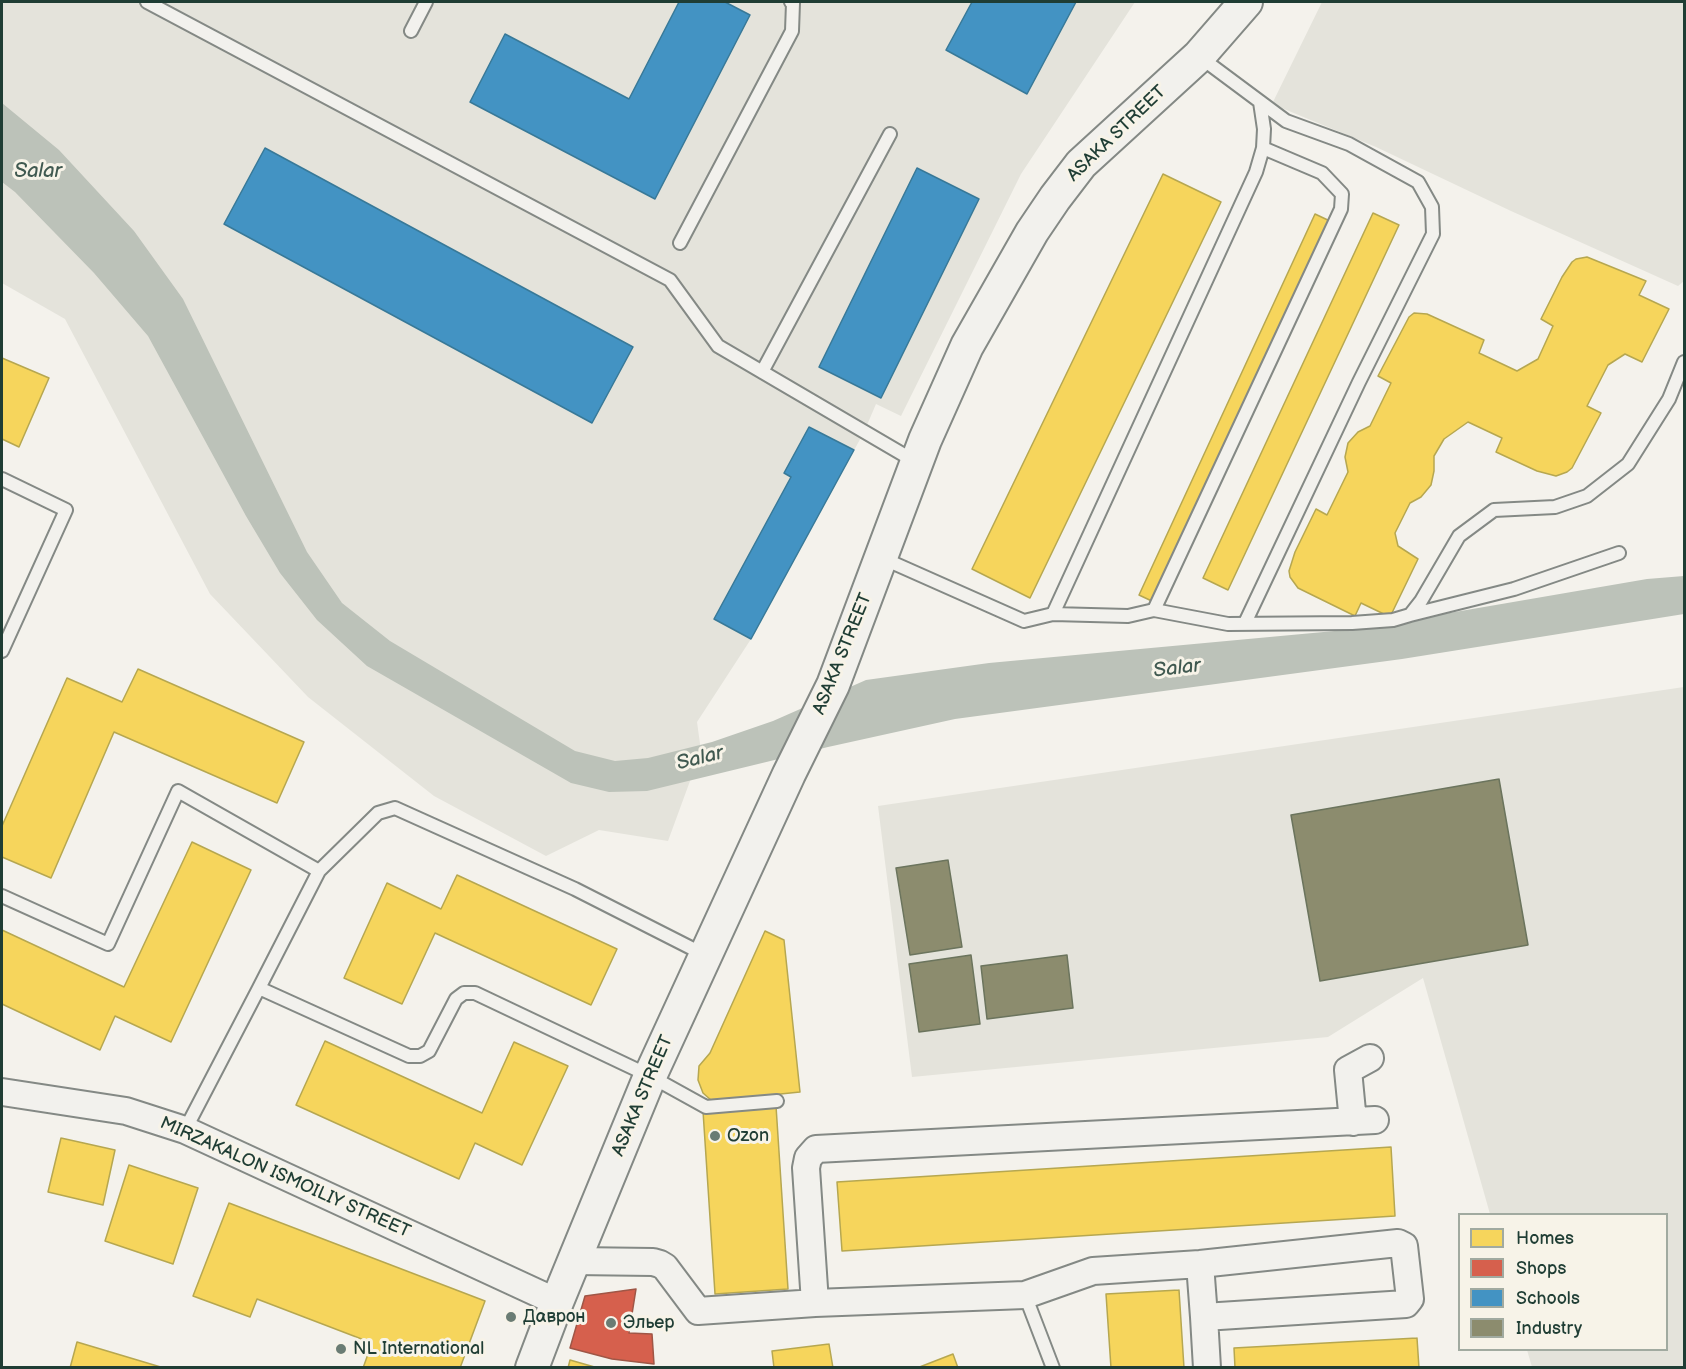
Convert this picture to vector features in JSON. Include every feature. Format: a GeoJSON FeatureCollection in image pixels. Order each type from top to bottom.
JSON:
{"type":"FeatureCollection","features":[{"type":"Feature","properties":{"kind":"street","name":"ASAKA STREET"},"geometry":{"type":"LineString","coordinates":[[532,1368],[650,1076],[789,774],[833,685],[917,463],[967,346],[1032,232],[1082,164],[1199,56],[1246,2]]}},
{"type":"Feature","properties":{"kind":"street"},"geometry":{"type":"LineString","coordinates":[[815,1303],[806,1168],[808,1158],[816,1149],[1364,1121],[1348,1070],[1371,1058]]}},
{"type":"Feature","properties":{"kind":"street","name":"MIRZAKALON ISMOILIY STREET"},"geometry":{"type":"LineString","coordinates":[[2,1092],[126,1111],[185,1130],[557,1302]]}},
{"type":"Feature","properties":{"kind":"street"},"geometry":{"type":"LineString","coordinates":[[574,1261],[660,1264],[665,1267],[698,1311],[815,1303],[1025,1295],[1093,1271],[1200,1264],[1398,1243],[1404,1246],[1410,1299],[1406,1304],[1204,1317]]}},
{"type":"Feature","properties":{"kind":"street"},"geometry":{"type":"LineString","coordinates":[[1200,1264],[1207,1368]]}},
{"type":"Feature","properties":{"kind":"lane"},"geometry":{"type":"LineString","coordinates":[[147,2],[670,280],[718,346],[917,463]]}},
{"type":"Feature","properties":{"kind":"lane"},"geometry":{"type":"LineString","coordinates":[[411,31],[426,2]]}},
{"type":"Feature","properties":{"kind":"lane"},"geometry":{"type":"LineString","coordinates":[[680,243],[792,31],[793,3],[791,2]]}},
{"type":"Feature","properties":{"kind":"lane"},"geometry":{"type":"LineString","coordinates":[[1199,56],[1286,121],[1349,144],[1418,182],[1431,207],[1432,234],[1245,622]]}},
{"type":"Feature","properties":{"kind":"lane"},"geometry":{"type":"LineString","coordinates":[[1053,614],[1256,172],[1263,148],[1264,129],[1260,102]]}},
{"type":"Feature","properties":{"kind":"lane"},"geometry":{"type":"LineString","coordinates":[[762,372],[890,134]]}},
{"type":"Feature","properties":{"kind":"lane"},"geometry":{"type":"LineString","coordinates":[[1154,610],[1341,210],[1342,194],[1322,173],[1263,148]]}},
{"type":"Feature","properties":{"kind":"lane"},"geometry":{"type":"LineString","coordinates":[[1410,615],[1421,601],[1459,536],[1494,510],[1555,507],[1587,496],[1628,464],[1669,399],[1684,362]]}},
{"type":"Feature","properties":{"kind":"lane"},"geometry":{"type":"LineString","coordinates":[[2,479],[66,510],[2,651]]}},
{"type":"Feature","properties":{"kind":"lane"},"geometry":{"type":"LineString","coordinates":[[881,558],[1024,621],[1053,614],[1128,616],[1154,610],[1228,624],[1245,622],[1352,623],[1393,620],[1514,589],[1619,553]]}},
{"type":"Feature","properties":{"kind":"lane"},"geometry":{"type":"LineString","coordinates":[[2,896],[108,944],[178,791],[319,871]]}},
{"type":"Feature","properties":{"kind":"lane"},"geometry":{"type":"LineString","coordinates":[[185,1130],[319,871],[378,813],[395,808],[575,889],[706,955]]}},
{"type":"Feature","properties":{"kind":"lane"},"geometry":{"type":"LineString","coordinates":[[260,988],[409,1056],[420,1056],[429,1051],[456,999],[464,993],[475,993],[650,1076],[706,1107],[777,1101]]}},
{"type":"Feature","properties":{"kind":"lane"},"geometry":{"type":"LineString","coordinates":[[1025,1295],[1053,1368]]}},
{"type":"Feature","properties":{"kind":"shaded area"},"geometry":{"type":"Polygon","coordinates":[[[2,2],[1135,2],[1021,174],[901,416],[876,404],[864,432],[751,639],[697,722],[701,751],[668,841],[599,830],[546,856],[434,796],[308,697],[210,594],[65,319],[2,283],[2,2]]]}},
{"type":"Feature","properties":{"kind":"shaded area"},"geometry":{"type":"Polygon","coordinates":[[[1322,2],[1684,2],[1684,281],[1678,286],[1376,147],[1272,104],[1322,2]]]}},
{"type":"Feature","properties":{"kind":"shaded area"},"geometry":{"type":"Polygon","coordinates":[[[1684,687],[1684,1367],[1532,1367],[1527,1351],[1668,1351],[1668,1213],[1490,1213],[1423,978],[1328,1037],[912,1077],[878,806],[1684,687]]]}},
{"type":"Feature","properties":{"kind":"water","name":"Salar"},"geometry":{"type":"Polygon","coordinates":[[[2,103],[59,150],[134,231],[183,299],[307,552],[342,603],[390,641],[575,751],[615,761],[648,758],[712,742],[773,721],[866,680],[989,663],[1356,629],[1647,579],[1684,576],[1684,614],[1402,659],[955,719],[647,791],[609,792],[571,783],[367,666],[317,620],[280,573],[246,516],[148,336],[94,273],[15,192],[2,182],[2,103]]]}},
{"type":"Feature","properties":{"kind":"building: Homes"},"geometry":{"type":"Polygon","coordinates":[[[1163,174],[1221,202],[1030,598],[972,569],[1163,174]]]}},
{"type":"Feature","properties":{"kind":"building: Homes"},"geometry":{"type":"Polygon","coordinates":[[[1373,213],[1399,225],[1228,590],[1203,578],[1373,213]]]}},
{"type":"Feature","properties":{"kind":"building: Homes"},"geometry":{"type":"Polygon","coordinates":[[[1315,214],[1332,222],[1156,603],[1139,595],[1315,214]]]}},
{"type":"Feature","properties":{"kind":"building: Homes"},"geometry":{"type":"Polygon","coordinates":[[[1587,257],[1646,281],[1639,295],[1669,309],[1642,362],[1625,354],[1608,365],[1587,406],[1601,413],[1572,468],[1556,476],[1537,471],[1496,452],[1502,438],[1468,422],[1444,439],[1434,456],[1431,485],[1421,497],[1410,503],[1395,533],[1398,546],[1418,559],[1390,617],[1361,603],[1355,616],[1298,588],[1290,577],[1289,571],[1295,552],[1316,509],[1327,515],[1348,472],[1345,457],[1348,443],[1358,432],[1370,426],[1391,383],[1378,376],[1409,317],[1414,313],[1427,314],[1484,340],[1479,353],[1517,371],[1538,359],[1553,326],[1541,319],[1572,262],[1587,257]]]}},
{"type":"Feature","properties":{"kind":"building: Homes"},"geometry":{"type":"Polygon","coordinates":[[[2,358],[49,378],[19,447],[2,439],[2,358]]]}},
{"type":"Feature","properties":{"kind":"building: Homes"},"geometry":{"type":"Polygon","coordinates":[[[138,669],[304,742],[277,803],[114,732],[51,878],[2,857],[2,826],[67,678],[122,702],[138,669]]]}},
{"type":"Feature","properties":{"kind":"building: Homes"},"geometry":{"type":"Polygon","coordinates":[[[192,842],[251,870],[171,1042],[115,1016],[100,1050],[2,1004],[2,930],[124,987],[192,842]]]}},
{"type":"Feature","properties":{"kind":"building: Homes"},"geometry":{"type":"Polygon","coordinates":[[[457,875],[617,949],[591,1005],[435,933],[402,1004],[344,978],[387,883],[441,909],[457,875]]]}},
{"type":"Feature","properties":{"kind":"building: Homes"},"geometry":{"type":"Polygon","coordinates":[[[765,931],[784,940],[800,1092],[712,1101],[703,1093],[698,1080],[699,1066],[710,1053],[765,931]]]}},
{"type":"Feature","properties":{"kind":"building: Homes"},"geometry":{"type":"Polygon","coordinates":[[[325,1041],[482,1113],[514,1042],[568,1066],[522,1165],[475,1143],[459,1179],[296,1105],[325,1041]]]}},
{"type":"Feature","properties":{"kind":"building: Homes"},"geometry":{"type":"Polygon","coordinates":[[[776,1106],[788,1289],[715,1294],[703,1111],[776,1106]]]}},
{"type":"Feature","properties":{"kind":"building: Homes"},"geometry":{"type":"Polygon","coordinates":[[[61,1138],[115,1150],[103,1205],[48,1192],[61,1138]]]}},
{"type":"Feature","properties":{"kind":"building: Homes"},"geometry":{"type":"Polygon","coordinates":[[[1391,1147],[1395,1216],[842,1251],[837,1182],[1391,1147]]]}},
{"type":"Feature","properties":{"kind":"building: Homes"},"geometry":{"type":"Polygon","coordinates":[[[129,1165],[198,1188],[173,1264],[105,1241],[129,1165]]]}},
{"type":"Feature","properties":{"kind":"building: Homes"},"geometry":{"type":"Polygon","coordinates":[[[229,1203],[485,1301],[460,1368],[363,1368],[372,1343],[257,1299],[250,1317],[193,1296],[229,1203]]]}},
{"type":"Feature","properties":{"kind":"building: Homes"},"geometry":{"type":"Polygon","coordinates":[[[1179,1290],[1184,1368],[1111,1368],[1106,1294],[1179,1290]]]}},
{"type":"Feature","properties":{"kind":"building: Homes"},"geometry":{"type":"Polygon","coordinates":[[[1417,1338],[1419,1368],[1235,1368],[1234,1348],[1417,1338]]]}},
{"type":"Feature","properties":{"kind":"building: Homes"},"geometry":{"type":"Polygon","coordinates":[[[77,1342],[164,1368],[70,1368],[77,1342]]]}},
{"type":"Feature","properties":{"kind":"building: Homes"},"geometry":{"type":"Polygon","coordinates":[[[829,1344],[833,1368],[774,1368],[772,1351],[829,1344]]]}},
{"type":"Feature","properties":{"kind":"building: Homes"},"geometry":{"type":"Polygon","coordinates":[[[953,1354],[958,1368],[917,1368],[953,1354]]]}},
{"type":"Feature","properties":{"kind":"building: Homes"},"geometry":{"type":"Polygon","coordinates":[[[570,1360],[598,1368],[568,1368],[570,1360]]]}},
{"type":"Feature","properties":{"kind":"building: Shops"},"geometry":{"type":"Polygon","coordinates":[[[636,1289],[629,1333],[652,1334],[654,1364],[612,1359],[570,1348],[585,1296],[636,1289]]]}},
{"type":"Feature","properties":{"kind":"building: Schools"},"geometry":{"type":"Polygon","coordinates":[[[679,2],[725,2],[750,15],[655,199],[470,102],[505,34],[629,99],[679,2]]]}},
{"type":"Feature","properties":{"kind":"building: Schools"},"geometry":{"type":"Polygon","coordinates":[[[972,2],[1076,2],[1027,94],[946,50],[972,2]]]}},
{"type":"Feature","properties":{"kind":"building: Schools"},"geometry":{"type":"Polygon","coordinates":[[[265,148],[633,347],[592,423],[224,224],[265,148]]]}},
{"type":"Feature","properties":{"kind":"building: Schools"},"geometry":{"type":"Polygon","coordinates":[[[917,168],[979,199],[881,398],[819,367],[917,168]]]}},
{"type":"Feature","properties":{"kind":"building: Schools"},"geometry":{"type":"Polygon","coordinates":[[[809,427],[854,450],[751,639],[714,619],[791,477],[784,473],[809,427]]]}},
{"type":"Feature","properties":{"kind":"building: Industry"},"geometry":{"type":"Polygon","coordinates":[[[1499,779],[1528,945],[1320,981],[1291,815],[1499,779]]]}},
{"type":"Feature","properties":{"kind":"building: Industry"},"geometry":{"type":"Polygon","coordinates":[[[948,860],[962,947],[910,955],[896,868],[948,860]]]}},
{"type":"Feature","properties":{"kind":"building: Industry"},"geometry":{"type":"Polygon","coordinates":[[[971,955],[980,1024],[919,1032],[909,964],[971,955]]]}},
{"type":"Feature","properties":{"kind":"building: Industry"},"geometry":{"type":"Polygon","coordinates":[[[1067,955],[1073,1008],[987,1019],[981,966],[1067,955]]]}},
{"type":"Feature","properties":{"kind":"place","name":"Ozon"},"geometry":{"type":"Point","coordinates":[715,1136]}},
{"type":"Feature","properties":{"kind":"place","name":"Даврон"},"geometry":{"type":"Point","coordinates":[511,1317]}},
{"type":"Feature","properties":{"kind":"place","name":"Эльер"},"geometry":{"type":"Point","coordinates":[611,1323]}},
{"type":"Feature","properties":{"kind":"place","name":"NL International"},"geometry":{"type":"Point","coordinates":[341,1349]}}]}
